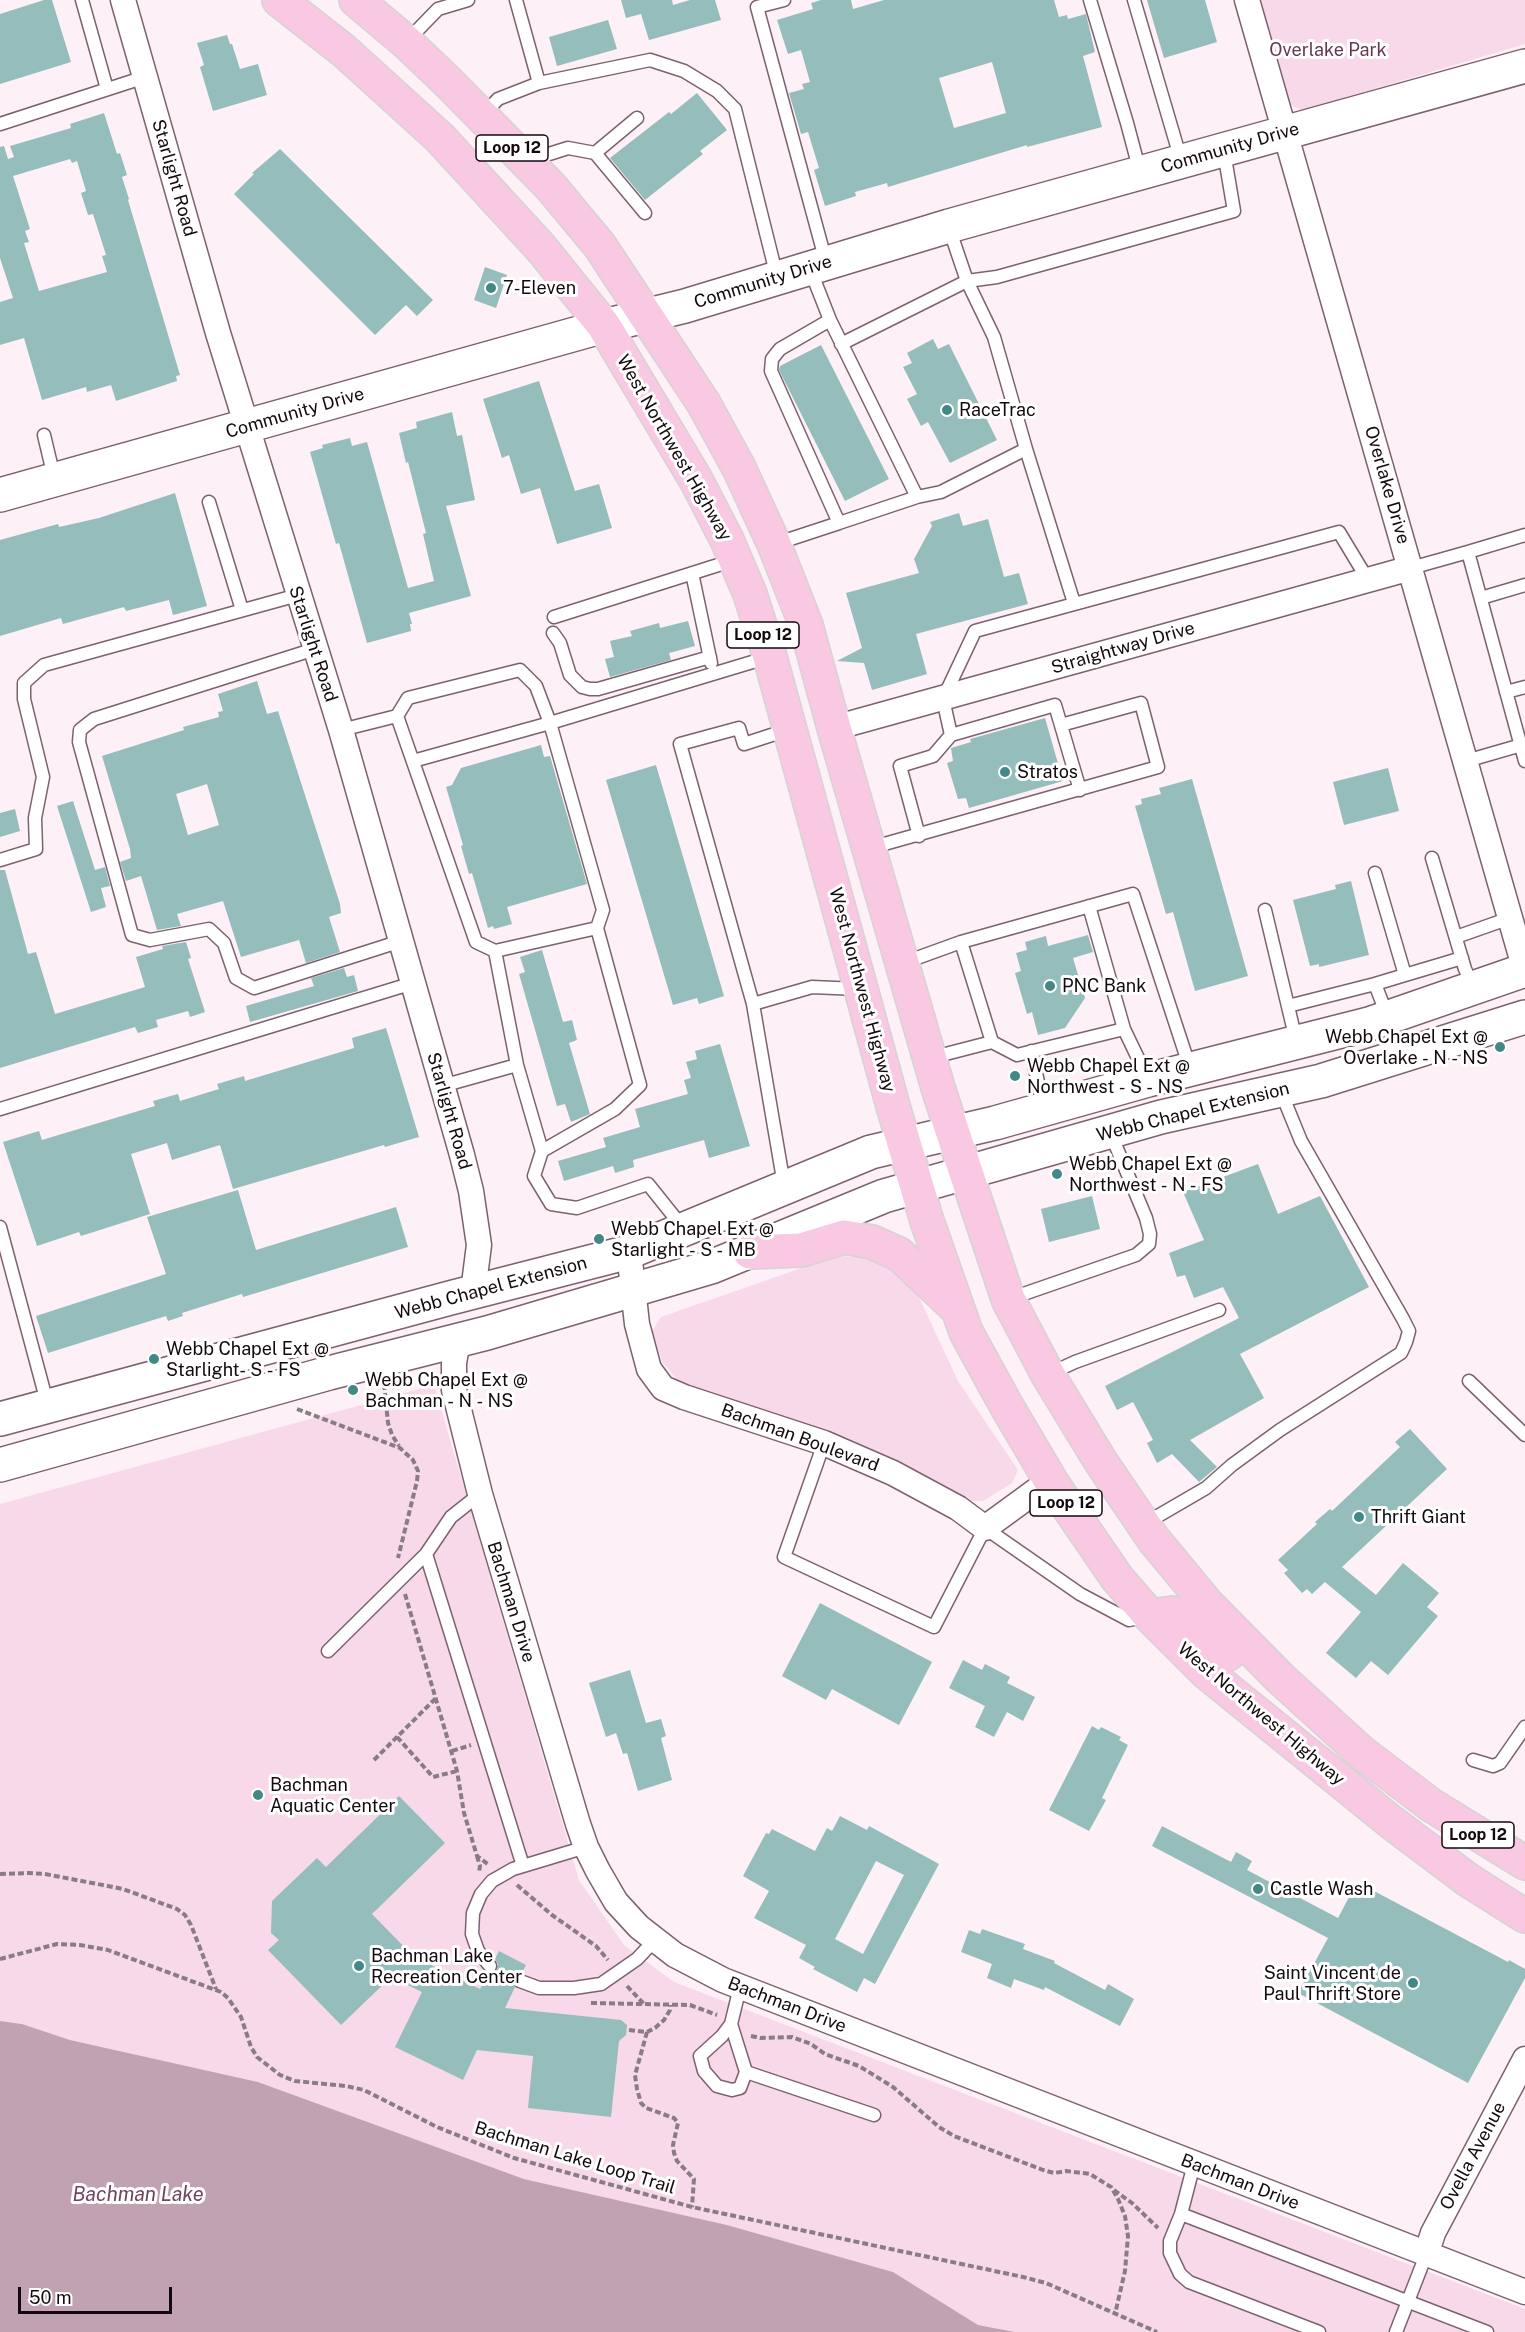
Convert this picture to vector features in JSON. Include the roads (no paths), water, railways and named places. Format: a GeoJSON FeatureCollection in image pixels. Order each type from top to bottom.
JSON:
{"type":"FeatureCollection","features":[{"type":"Feature","properties":{"kind":"main road","name":"West Northwest Highway"},"geometry":{"type":"LineString","coordinates":[[279,0],[343,50],[440,138],[541,248],[604,326],[696,480],[750,594],[770,657],[917,1187],[958,1311],[981,1361],[1052,1483],[1117,1578],[1150,1616],[1207,1673],[1256,1715],[1400,1829],[1468,1880],[1525,1916]]}},
{"type":"Feature","properties":{"kind":"main road","name":"West Northwest Highway"},"geometry":{"type":"LineString","coordinates":[[356,0],[406,42],[526,161],[600,246],[704,404],[739,468],[774,544],[806,625],[929,1058],[1008,1299],[1048,1375],[1101,1462],[1143,1524],[1207,1604],[1280,1678],[1360,1752],[1431,1805],[1525,1863]]}},
{"type":"Feature","properties":{"kind":"main road","name":"Community Drive"},"geometry":{"type":"LineString","coordinates":[[0,495],[646,316],[949,226],[1525,66]]}},
{"type":"Feature","properties":{"kind":"main road"},"geometry":{"type":"LineString","coordinates":[[791,729],[807,734],[818,747],[843,828],[869,849]]}},
{"type":"Feature","properties":{"kind":"main road","name":"Webb Chapel Extension"},"geometry":{"type":"LineString","coordinates":[[0,1419],[629,1252],[871,1152],[953,1134],[1378,1020],[1525,970]]}},
{"type":"Feature","properties":{"kind":"main road","name":"Webb Chapel Extension"},"geometry":{"type":"LineString","coordinates":[[0,1465],[329,1373],[458,1340],[711,1267],[884,1196],[1161,1117],[1321,1081],[1525,1017]]}},
{"type":"Feature","properties":{"kind":"main road"},"geometry":{"type":"LineString","coordinates":[[1280,1091],[1281,1083],[1293,1067],[1338,1053],[1357,1043],[1378,1020]]}},
{"type":"Feature","properties":{"kind":"main road"},"geometry":{"type":"LineString","coordinates":[[750,1252],[801,1250],[844,1237],[872,1242],[899,1254],[958,1311]]}},
{"type":"Feature","properties":{"kind":"main road"},"geometry":{"type":"LineString","coordinates":[[458,1340],[472,1292]]}},
{"type":"Feature","properties":{"kind":"main road"},"geometry":{"type":"LineString","coordinates":[[48,1406],[58,1448]]}},
{"type":"Feature","properties":{"kind":"main road"},"geometry":{"type":"LineString","coordinates":[[1150,1616],[1172,1613],[1189,1619],[1243,1668],[1280,1678]]}},
{"type":"Feature","properties":{"kind":"street","name":"Starlight Road"},"geometry":{"type":"LineString","coordinates":[[123,0],[246,426],[341,730],[442,1086],[473,1202],[479,1245],[472,1292]]}},
{"type":"Feature","properties":{"kind":"street","name":"Overlake Drive"},"geometry":{"type":"LineString","coordinates":[[1247,0],[1525,970]]}},
{"type":"Feature","properties":{"kind":"street","name":"Straightway Drive"},"geometry":{"type":"LineString","coordinates":[[834,728],[1411,568]]}},
{"type":"Feature","properties":{"kind":"street","name":"Bachman Boulevard"},"geometry":{"type":"LineString","coordinates":[[629,1252],[637,1324],[649,1369],[663,1388],[824,1443],[893,1473],[958,1508],[985,1528]]}},
{"type":"Feature","properties":{"kind":"street","name":"Bachman Drive"},"geometry":{"type":"LineString","coordinates":[[458,1340],[454,1363],[454,1390],[480,1494],[586,1847],[616,1902],[639,1927],[675,1956],[700,1970],[740,1987],[1525,2292]]}},
{"type":"Feature","properties":{"kind":"street"},"geometry":{"type":"LineString","coordinates":[[985,1528],[1037,1490],[1052,1483]]}},
{"type":"Feature","properties":{"kind":"street","name":"Ovella Avenue"},"geometry":{"type":"LineString","coordinates":[[1426,2255],[1432,2233],[1525,2059]]}},
{"type":"Feature","properties":{"kind":"lane"},"geometry":{"type":"LineString","coordinates":[[82,0],[107,89]]}},
{"type":"Feature","properties":{"kind":"lane"},"geometry":{"type":"LineString","coordinates":[[406,42],[438,9],[468,0]]}},
{"type":"Feature","properties":{"kind":"lane"},"geometry":{"type":"LineString","coordinates":[[784,0],[757,7],[830,320],[917,497]]}},
{"type":"Feature","properties":{"kind":"lane"},"geometry":{"type":"LineString","coordinates":[[1090,0],[1140,173]]}},
{"type":"Feature","properties":{"kind":"lane"},"geometry":{"type":"LineString","coordinates":[[1134,0],[1182,162]]}},
{"type":"Feature","properties":{"kind":"lane"},"geometry":{"type":"LineString","coordinates":[[520,1],[539,83]]}},
{"type":"Feature","properties":{"kind":"lane"},"geometry":{"type":"LineString","coordinates":[[481,117],[498,99],[539,83],[650,60],[684,71],[717,91],[735,109],[777,278]]}},
{"type":"Feature","properties":{"kind":"lane"},"geometry":{"type":"LineString","coordinates":[[0,124],[145,77]]}},
{"type":"Feature","properties":{"kind":"lane"},"geometry":{"type":"LineString","coordinates":[[595,153],[637,118]]}},
{"type":"Feature","properties":{"kind":"lane"},"geometry":{"type":"LineString","coordinates":[[526,161],[568,148],[595,153],[645,213]]}},
{"type":"Feature","properties":{"kind":"lane"},"geometry":{"type":"LineString","coordinates":[[841,344],[967,281],[996,278],[1234,211],[1224,150]]}},
{"type":"Feature","properties":{"kind":"lane"},"geometry":{"type":"LineString","coordinates":[[949,226],[967,281],[994,337],[1074,603]]}},
{"type":"Feature","properties":{"kind":"lane"},"geometry":{"type":"LineString","coordinates":[[830,320],[780,349],[772,359],[771,371],[839,523]]}},
{"type":"Feature","properties":{"kind":"lane"},"geometry":{"type":"LineString","coordinates":[[44,435],[55,479]]}},
{"type":"Feature","properties":{"kind":"lane"},"geometry":{"type":"LineString","coordinates":[[774,544],[917,497],[941,492],[1026,449]]}},
{"type":"Feature","properties":{"kind":"lane"},"geometry":{"type":"LineString","coordinates":[[209,502],[242,610]]}},
{"type":"Feature","properties":{"kind":"lane"},"geometry":{"type":"LineString","coordinates":[[951,735],[943,699],[975,631],[1339,532],[1368,580]]}},
{"type":"Feature","properties":{"kind":"lane"},"geometry":{"type":"LineString","coordinates":[[1411,568],[1525,535]]}},
{"type":"Feature","properties":{"kind":"lane"},"geometry":{"type":"LineString","coordinates":[[1468,552],[1506,692],[1523,744],[1525,761]]}},
{"type":"Feature","properties":{"kind":"lane"},"geometry":{"type":"LineString","coordinates":[[554,617],[735,560]]}},
{"type":"Feature","properties":{"kind":"lane"},"geometry":{"type":"LineString","coordinates":[[692,573],[713,673]]}},
{"type":"Feature","properties":{"kind":"lane"},"geometry":{"type":"LineString","coordinates":[[1481,598],[1525,585]]}},
{"type":"Feature","properties":{"kind":"lane"},"geometry":{"type":"LineString","coordinates":[[0,860],[36,849],[35,818],[43,777],[24,699],[24,683],[44,665],[298,595]]}},
{"type":"Feature","properties":{"kind":"lane"},"geometry":{"type":"LineString","coordinates":[[553,633],[560,643],[570,675],[582,687],[590,689],[598,689],[710,657]]}},
{"type":"Feature","properties":{"kind":"lane"},"geometry":{"type":"LineString","coordinates":[[315,649],[94,718],[80,730],[79,742],[132,935],[150,940],[209,929],[224,943],[236,978],[254,988],[401,941]]}},
{"type":"Feature","properties":{"kind":"lane"},"geometry":{"type":"LineString","coordinates":[[413,761],[550,723],[770,657]]}},
{"type":"Feature","properties":{"kind":"lane"},"geometry":{"type":"LineString","coordinates":[[341,730],[397,716],[408,698],[520,670],[536,686],[550,723],[603,910],[597,928],[640,1085],[615,1109],[542,1150]]}},
{"type":"Feature","properties":{"kind":"lane"},"geometry":{"type":"LineString","coordinates":[[1506,692],[1525,687]]}},
{"type":"Feature","properties":{"kind":"lane"},"geometry":{"type":"LineString","coordinates":[[869,849],[1158,767],[1141,703],[1061,725]]}},
{"type":"Feature","properties":{"kind":"lane"},"geometry":{"type":"LineString","coordinates":[[919,836],[900,766],[933,756],[951,735],[1055,705],[1080,790]]}},
{"type":"Feature","properties":{"kind":"lane"},"geometry":{"type":"LineString","coordinates":[[397,716],[476,942],[495,951],[597,928]]}},
{"type":"Feature","properties":{"kind":"lane"},"geometry":{"type":"LineString","coordinates":[[784,1188],[753,1004],[680,744],[739,728],[744,744],[791,729]]}},
{"type":"Feature","properties":{"kind":"lane"},"geometry":{"type":"LineString","coordinates":[[1466,761],[1523,744]]}},
{"type":"Feature","properties":{"kind":"lane"},"geometry":{"type":"LineString","coordinates":[[1432,858],[1473,988]]}},
{"type":"Feature","properties":{"kind":"lane"},"geometry":{"type":"LineString","coordinates":[[1375,873],[1405,975]]}},
{"type":"Feature","properties":{"kind":"lane"},"geometry":{"type":"LineString","coordinates":[[902,963],[962,942],[1133,894],[1190,1069]]}},
{"type":"Feature","properties":{"kind":"lane"},"geometry":{"type":"LineString","coordinates":[[1089,906],[1124,1029],[1148,1080]]}},
{"type":"Feature","properties":{"kind":"lane"},"geometry":{"type":"LineString","coordinates":[[1265,910],[1297,1041]]}},
{"type":"Feature","properties":{"kind":"lane"},"geometry":{"type":"LineString","coordinates":[[1456,937],[1510,918]]}},
{"type":"Feature","properties":{"kind":"lane"},"geometry":{"type":"LineString","coordinates":[[962,942],[992,1041]]}},
{"type":"Feature","properties":{"kind":"lane"},"geometry":{"type":"LineString","coordinates":[[495,951],[517,1065],[542,1150],[534,1176],[550,1204],[577,1208],[648,1184],[684,1229]]}},
{"type":"Feature","properties":{"kind":"lane"},"geometry":{"type":"LineString","coordinates":[[1288,1006],[1375,984],[1462,958]]}},
{"type":"Feature","properties":{"kind":"lane"},"geometry":{"type":"LineString","coordinates":[[0,1109],[413,984]]}},
{"type":"Feature","properties":{"kind":"lane"},"geometry":{"type":"LineString","coordinates":[[1375,984],[1378,1020]]}},
{"type":"Feature","properties":{"kind":"lane"},"geometry":{"type":"LineString","coordinates":[[753,1004],[812,987],[862,990]]}},
{"type":"Feature","properties":{"kind":"lane"},"geometry":{"type":"LineString","coordinates":[[929,1058],[992,1041],[1017,1054],[1124,1029]]}},
{"type":"Feature","properties":{"kind":"lane"},"geometry":{"type":"LineString","coordinates":[[1031,1051],[1044,1110]]}},
{"type":"Feature","properties":{"kind":"lane"},"geometry":{"type":"LineString","coordinates":[[442,1086],[517,1065]]}},
{"type":"Feature","properties":{"kind":"lane"},"geometry":{"type":"LineString","coordinates":[[1143,1524],[1206,1488],[1232,1465],[1280,1430],[1401,1353],[1406,1342],[1409,1331],[1403,1319],[1301,1141],[1280,1091]]}},
{"type":"Feature","properties":{"kind":"lane"},"geometry":{"type":"LineString","coordinates":[[1008,1299],[1136,1255],[1149,1244],[1150,1234],[1146,1218],[1110,1131]]}},
{"type":"Feature","properties":{"kind":"lane"},"geometry":{"type":"LineString","coordinates":[[0,1227],[48,1406]]}},
{"type":"Feature","properties":{"kind":"lane"},"geometry":{"type":"LineString","coordinates":[[1048,1375],[1075,1362],[1219,1310]]}},
{"type":"Feature","properties":{"kind":"lane"},"geometry":{"type":"LineString","coordinates":[[1469,1381],[1525,1435]]}},
{"type":"Feature","properties":{"kind":"lane"},"geometry":{"type":"LineString","coordinates":[[824,1443],[784,1557],[934,1627],[985,1528],[1080,1594],[1117,1614],[1129,1620],[1150,1616]]}},
{"type":"Feature","properties":{"kind":"lane"},"geometry":{"type":"LineString","coordinates":[[328,1651],[426,1554],[451,1517],[480,1494]]}},
{"type":"Feature","properties":{"kind":"lane"},"geometry":{"type":"LineString","coordinates":[[426,1554],[523,1866]]}},
{"type":"Feature","properties":{"kind":"lane"},"geometry":{"type":"LineString","coordinates":[[1473,1760],[1493,1766],[1500,1762],[1525,1727]]}},
{"type":"Feature","properties":{"kind":"lane"},"geometry":{"type":"LineString","coordinates":[[490,1966],[478,1951],[472,1934],[473,1913],[481,1894],[492,1881],[502,1874],[586,1847]]}},
{"type":"Feature","properties":{"kind":"lane"},"geometry":{"type":"LineString","coordinates":[[520,1981],[539,1988],[574,1988],[601,1984],[637,1959],[655,1940]]}},
{"type":"Feature","properties":{"kind":"lane"},"geometry":{"type":"LineString","coordinates":[[730,2024],[746,2072],[740,2088],[732,2090],[717,2086],[704,2071],[700,2056],[722,2036],[730,2024],[740,1987]]}},
{"type":"Feature","properties":{"kind":"lane"},"geometry":{"type":"LineString","coordinates":[[746,2072],[874,2115]]}},
{"type":"Feature","properties":{"kind":"lane"},"geometry":{"type":"LineString","coordinates":[[1194,2164],[1170,2241],[1170,2253],[1180,2274],[1189,2282],[1319,2332]]}},
{"type":"Feature","properties":{"kind":"lane"},"geometry":{"type":"LineString","coordinates":[[1180,2214],[1487,2332]]}},
{"type":"Feature","properties":{"kind":"lane"},"geometry":{"type":"LineString","coordinates":[[1396,2332],[1426,2255]]}},
{"type":"Feature","properties":{"kind":"water","name":"Bachman Lake"},"geometry":{"type":"Polygon","coordinates":[[[0,2021],[22,2024],[70,2040],[258,2082],[524,2179],[727,2225],[893,2272],[978,2325],[1015,2332],[0,2332],[0,2021]]]}},
{"type":"Feature","properties":{"kind":"place","name":"7-Eleven"},"geometry":{"type":"Point","coordinates":[491,288]}},
{"type":"Feature","properties":{"kind":"place","name":"RaceTrac"},"geometry":{"type":"Point","coordinates":[947,410]}},
{"type":"Feature","properties":{"kind":"place","name":"Stratos"},"geometry":{"type":"Point","coordinates":[1005,772]}},
{"type":"Feature","properties":{"kind":"place","name":"PNC Bank"},"geometry":{"type":"Point","coordinates":[1050,986]}},
{"type":"Feature","properties":{"kind":"place","name":"Webb Chapel Ext @ Overlake - N - NS"},"geometry":{"type":"Point","coordinates":[1500,1047]}},
{"type":"Feature","properties":{"kind":"place","name":"Webb Chapel Ext @ Northwest - S - NS"},"geometry":{"type":"Point","coordinates":[1015,1076]}},
{"type":"Feature","properties":{"kind":"place","name":"Webb Chapel Ext @ Northwest - N - FS"},"geometry":{"type":"Point","coordinates":[1057,1174]}},
{"type":"Feature","properties":{"kind":"place","name":"Webb Chapel Ext @ Starlight - S - MB"},"geometry":{"type":"Point","coordinates":[599,1239]}},
{"type":"Feature","properties":{"kind":"place","name":"Webb Chapel Ext @ Starlight- S - FS"},"geometry":{"type":"Point","coordinates":[154,1359]}},
{"type":"Feature","properties":{"kind":"place","name":"Webb Chapel Ext @ Bachman - N - NS"},"geometry":{"type":"Point","coordinates":[353,1390]}},
{"type":"Feature","properties":{"kind":"place","name":"Thrift Giant"},"geometry":{"type":"Point","coordinates":[1359,1517]}},
{"type":"Feature","properties":{"kind":"place","name":"Bachman Aquatic Center"},"geometry":{"type":"Point","coordinates":[258,1795]}},
{"type":"Feature","properties":{"kind":"place","name":"Castle Wash"},"geometry":{"type":"Point","coordinates":[1258,1889]}},
{"type":"Feature","properties":{"kind":"place","name":"Bachman Lake Recreation Center"},"geometry":{"type":"Point","coordinates":[359,1966]}},
{"type":"Feature","properties":{"kind":"place","name":"Saint Vincent de Paul Thrift Store"},"geometry":{"type":"Point","coordinates":[1413,1983]}},
{"type":"Feature","properties":{"kind":"park label","name":"Overlake Park"},"geometry":{"type":"Point","coordinates":[1328,50]}}]}
